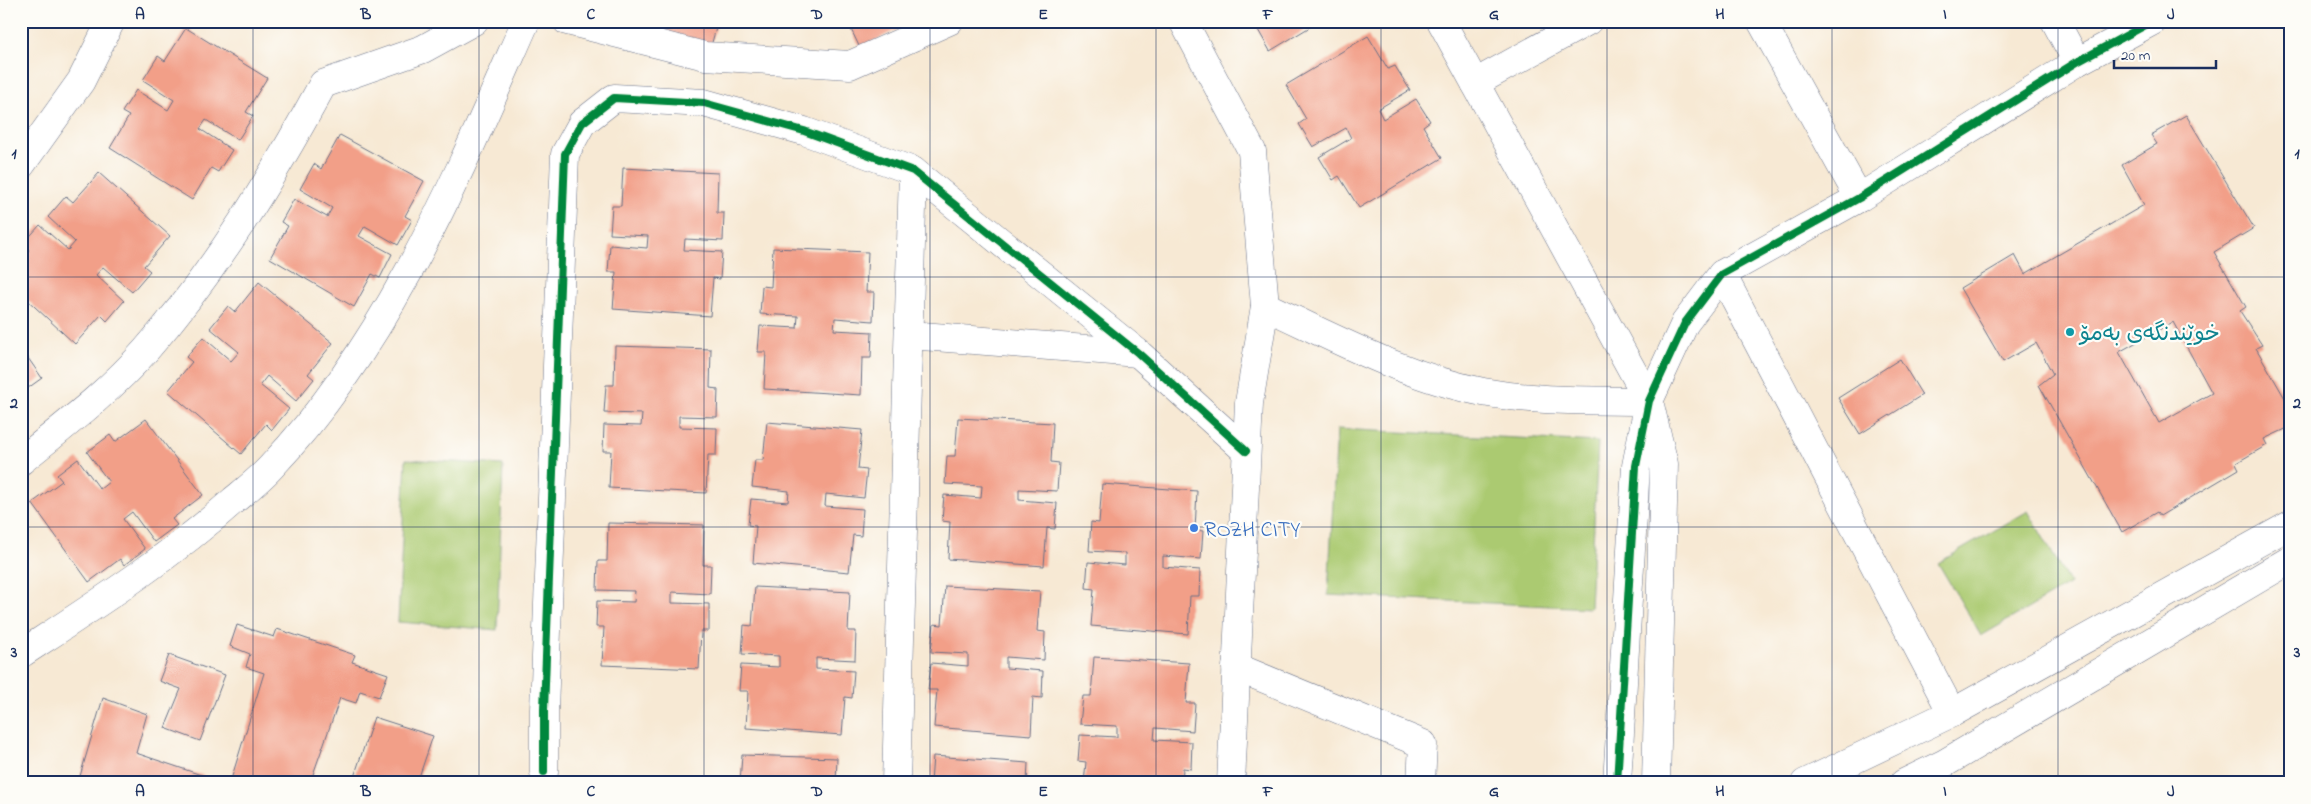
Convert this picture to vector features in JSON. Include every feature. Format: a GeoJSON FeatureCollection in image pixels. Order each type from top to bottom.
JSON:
{"type":"FeatureCollection","features":[{"type":"Feature","properties":{"kind":"street"},"geometry":{"type":"LineString","coordinates":[[21,165],[81,82],[111,21]]}},
{"type":"Feature","properties":{"kind":"street"},"geometry":{"type":"LineString","coordinates":[[21,461],[78,415],[146,350],[198,286],[251,211],[322,84],[424,49],[474,21]]}},
{"type":"Feature","properties":{"kind":"street"},"geometry":{"type":"LineString","coordinates":[[21,654],[136,578],[203,528],[270,468],[310,422],[352,364],[394,296],[444,207],[526,21]]}},
{"type":"Feature","properties":{"kind":"street"},"geometry":{"type":"LineString","coordinates":[[567,21],[705,56],[850,65],[949,21]]}},
{"type":"Feature","properties":{"kind":"street"},"geometry":{"type":"LineString","coordinates":[[1183,21],[1252,151],[1265,306],[1249,403],[1231,783]]}},
{"type":"Feature","properties":{"kind":"street"},"geometry":{"type":"LineString","coordinates":[[1441,21],[1649,401],[1664,464],[1656,783]]}},
{"type":"Feature","properties":{"kind":"street"},"geometry":{"type":"LineString","coordinates":[[1475,83],[1588,21]]}},
{"type":"Feature","properties":{"kind":"street"},"geometry":{"type":"LineString","coordinates":[[1761,21],[1859,198]]}},
{"type":"Feature","properties":{"kind":"street"},"geometry":{"type":"LineString","coordinates":[[2055,21],[2077,62]]}},
{"type":"Feature","properties":{"kind":"street"},"geometry":{"type":"LineString","coordinates":[[1617,783],[1636,466],[1649,401],[1685,323],[1722,274],[1859,198],[2077,62],[2153,21]]}},
{"type":"Feature","properties":{"kind":"street"},"geometry":{"type":"LineString","coordinates":[[544,772],[544,710],[565,154],[582,123],[614,98],[704,103],[804,131],[912,171],[1138,352],[1246,451]]}},
{"type":"Feature","properties":{"kind":"street"},"geometry":{"type":"LineString","coordinates":[[896,783],[912,171]]}},
{"type":"Feature","properties":{"kind":"street"},"geometry":{"type":"LineString","coordinates":[[1722,274],[1952,713]]}},
{"type":"Feature","properties":{"kind":"street"},"geometry":{"type":"LineString","coordinates":[[1265,306],[1368,354],[1444,382],[1513,396],[1649,401]]}},
{"type":"Feature","properties":{"kind":"street"},"geometry":{"type":"LineString","coordinates":[[909,335],[1138,352]]}},
{"type":"Feature","properties":{"kind":"street"},"geometry":{"type":"LineString","coordinates":[[1805,783],[1952,713],[2290,525]]}},
{"type":"Feature","properties":{"kind":"street"},"geometry":{"type":"LineString","coordinates":[[1904,783],[1945,763],[2290,560]]}},
{"type":"Feature","properties":{"kind":"street"},"geometry":{"type":"LineString","coordinates":[[1236,667],[1423,744],[1421,783]]}},
{"type":"Feature","properties":{"kind":"green space"},"geometry":{"type":"Polygon","coordinates":[[[1337,429],[1598,442],[1590,608],[1328,595],[1337,429]]]}},
{"type":"Feature","properties":{"kind":"green space"},"geometry":{"type":"Polygon","coordinates":[[[406,459],[503,465],[497,630],[398,622],[406,459]]]}},
{"type":"Feature","properties":{"kind":"green space"},"geometry":{"type":"Polygon","coordinates":[[[2028,511],[2070,584],[1981,636],[1938,563],[2028,511]]]}},
{"type":"Feature","properties":{"kind":"building"},"geometry":{"type":"Polygon","coordinates":[[[625,21],[718,21],[711,46],[625,21]]]}},
{"type":"Feature","properties":{"kind":"building"},"geometry":{"type":"Polygon","coordinates":[[[847,21],[914,21],[860,48],[847,21]]]}},
{"type":"Feature","properties":{"kind":"building"},"geometry":{"type":"Polygon","coordinates":[[[1253,21],[1320,21],[1270,51],[1253,21]]]}},
{"type":"Feature","properties":{"kind":"building"},"geometry":{"type":"Polygon","coordinates":[[[186,28],[267,78],[246,112],[253,116],[238,140],[206,120],[200,129],[232,150],[218,172],[211,168],[192,200],[110,148],[129,116],[122,112],[136,90],[168,110],[174,100],[143,80],[158,56],[165,61],[186,28]]]}},
{"type":"Feature","properties":{"kind":"building"},"geometry":{"type":"Polygon","coordinates":[[[1368,36],[1388,69],[1395,66],[1410,90],[1378,109],[1383,119],[1416,99],[1430,121],[1423,126],[1442,158],[1359,208],[1339,176],[1333,180],[1319,157],[1351,138],[1346,128],[1313,147],[1299,124],[1306,119],[1286,85],[1368,36]]]}},
{"type":"Feature","properties":{"kind":"building","name":"خوێندنگەی بەمۆ"},"geometry":{"type":"Polygon","coordinates":[[[2186,115],[2254,228],[2214,252],[2246,307],[2240,311],[2262,345],[2256,348],[2290,407],[2290,427],[2264,439],[2267,445],[2236,463],[2239,469],[2160,516],[2157,512],[2122,532],[2039,385],[2053,374],[2036,343],[2003,362],[1960,288],[2015,255],[2025,274],[2144,205],[2122,165],[2157,144],[2151,135],[2186,115]],[[2173,322],[2119,352],[2159,423],[2212,393],[2173,322]]]}},
{"type":"Feature","properties":{"kind":"building"},"geometry":{"type":"Polygon","coordinates":[[[340,135],[424,181],[405,216],[412,220],[398,245],[365,226],[359,236],[392,254],[380,278],[372,274],[354,307],[270,258],[288,226],[281,222],[294,199],[327,217],[332,208],[300,189],[314,164],[321,169],[340,135]]]}},
{"type":"Feature","properties":{"kind":"building"},"geometry":{"type":"Polygon","coordinates":[[[623,168],[718,173],[717,213],[724,213],[723,241],[685,239],[684,250],[722,252],[720,279],[713,278],[710,316],[613,309],[616,272],[608,272],[610,245],[647,248],[648,236],[610,234],[612,206],[621,206],[623,168]]]}},
{"type":"Feature","properties":{"kind":"building"},"geometry":{"type":"Polygon","coordinates":[[[99,173],[170,236],[144,266],[150,271],[132,292],[103,267],[96,275],[124,301],[107,321],[101,315],[75,344],[21,294],[21,259],[29,250],[22,245],[40,225],[68,250],[75,242],[48,217],[66,196],[73,202],[99,173]]]}},
{"type":"Feature","properties":{"kind":"building"},"geometry":{"type":"Polygon","coordinates":[[[773,248],[868,252],[866,292],[874,292],[873,321],[835,318],[834,330],[872,332],[871,358],[862,358],[861,395],[764,389],[766,352],[758,352],[760,326],[797,328],[798,316],[760,314],[762,286],[771,287],[773,248]]]}},
{"type":"Feature","properties":{"kind":"building"},"geometry":{"type":"Polygon","coordinates":[[[259,282],[333,343],[308,374],[314,379],[296,401],[267,376],[260,385],[289,409],[272,430],[266,424],[241,454],[168,391],[192,362],[186,357],[203,337],[231,361],[239,352],[210,328],[228,306],[235,312],[259,282]]]}},
{"type":"Feature","properties":{"kind":"building"},"geometry":{"type":"Polygon","coordinates":[[[615,346],[711,349],[710,388],[718,389],[717,417],[679,416],[679,427],[717,428],[716,455],[708,455],[706,493],[609,488],[611,451],[603,451],[604,425],[641,426],[642,414],[604,413],[606,385],[614,385],[615,346]]]}},
{"type":"Feature","properties":{"kind":"building"},"geometry":{"type":"Polygon","coordinates":[[[21,348],[42,378],[21,393],[21,348]]]}},
{"type":"Feature","properties":{"kind":"building"},"geometry":{"type":"Polygon","coordinates":[[[1900,359],[1922,395],[1860,434],[1838,398],[1900,359]]]}},
{"type":"Feature","properties":{"kind":"building"},"geometry":{"type":"Polygon","coordinates":[[[958,418],[1053,423],[1051,462],[1059,463],[1057,491],[1019,489],[1019,500],[1057,503],[1055,529],[1047,528],[1044,566],[948,559],[950,522],[942,521],[944,495],[981,498],[982,486],[945,484],[947,456],[955,456],[958,418]]]}},
{"type":"Feature","properties":{"kind":"building"},"geometry":{"type":"Polygon","coordinates":[[[146,419],[203,495],[172,519],[177,525],[154,542],[132,512],[123,519],[145,549],[124,565],[120,559],[89,582],[32,503],[62,481],[57,475],[78,459],[100,489],[109,482],[87,452],[110,435],[115,442],[146,419]]]}},
{"type":"Feature","properties":{"kind":"building"},"geometry":{"type":"Polygon","coordinates":[[[767,422],[862,430],[858,469],[867,470],[864,498],[826,494],[825,506],[863,509],[861,536],[853,535],[849,572],[753,563],[756,526],[748,525],[751,499],[788,502],[789,491],[752,487],[755,460],[763,460],[767,422]]]}},
{"type":"Feature","properties":{"kind":"building"},"geometry":{"type":"Polygon","coordinates":[[[1102,484],[1197,491],[1195,530],[1203,531],[1201,559],[1163,556],[1163,567],[1200,570],[1199,596],[1190,596],[1188,634],[1091,626],[1094,589],[1086,588],[1088,562],[1125,565],[1125,553],[1089,551],[1091,522],[1099,523],[1102,484]]]}},
{"type":"Feature","properties":{"kind":"building"},"geometry":{"type":"Polygon","coordinates":[[[608,523],[704,525],[703,565],[711,565],[710,594],[672,592],[672,603],[709,604],[709,631],[701,631],[699,669],[602,665],[604,627],[596,627],[597,601],[634,602],[635,591],[597,590],[598,561],[607,561],[608,523]]]}},
{"type":"Feature","properties":{"kind":"building"},"geometry":{"type":"Polygon","coordinates":[[[945,586],[1040,591],[1037,631],[1045,632],[1044,660],[1006,657],[1006,668],[1043,671],[1042,698],[1033,697],[1031,735],[934,727],[937,690],[928,690],[931,663],[968,666],[968,654],[931,652],[934,624],[942,625],[945,586]]]}},
{"type":"Feature","properties":{"kind":"building"},"geometry":{"type":"Polygon","coordinates":[[[755,587],[850,592],[848,631],[856,631],[855,660],[816,658],[816,669],[854,671],[852,698],[845,697],[842,735],[746,728],[748,691],[739,691],[741,665],[779,667],[779,656],[742,654],[744,625],[752,626],[755,587]]]}},
{"type":"Feature","properties":{"kind":"building"},"geometry":{"type":"Polygon","coordinates":[[[237,625],[274,637],[277,629],[355,655],[352,662],[388,674],[379,697],[360,691],[356,703],[340,698],[310,783],[230,783],[264,673],[246,667],[250,654],[230,646],[237,625]]]}},
{"type":"Feature","properties":{"kind":"building"},"geometry":{"type":"Polygon","coordinates":[[[169,655],[225,675],[200,741],[165,728],[181,689],[159,681],[169,655]]]}},
{"type":"Feature","properties":{"kind":"building"},"geometry":{"type":"Polygon","coordinates":[[[1094,657],[1189,663],[1186,703],[1195,703],[1193,731],[1155,728],[1154,740],[1192,742],[1191,769],[1183,768],[1182,783],[1084,783],[1086,762],[1078,761],[1080,735],[1117,737],[1117,726],[1080,724],[1083,696],[1091,696],[1094,657]]]}},
{"type":"Feature","properties":{"kind":"building"},"geometry":{"type":"Polygon","coordinates":[[[103,698],[147,714],[136,753],[225,783],[78,783],[103,698]]]}},
{"type":"Feature","properties":{"kind":"building"},"geometry":{"type":"Polygon","coordinates":[[[374,717],[433,736],[417,783],[352,783],[374,717]]]}},
{"type":"Feature","properties":{"kind":"building"},"geometry":{"type":"Polygon","coordinates":[[[742,755],[837,758],[836,783],[740,783],[742,755]]]}},
{"type":"Feature","properties":{"kind":"building"},"geometry":{"type":"Polygon","coordinates":[[[933,756],[1028,763],[1027,783],[931,783],[933,756]]]}},
{"type":"Feature","properties":{"kind":"cycle path"},"geometry":{"type":"LineString","coordinates":[[1617,783],[1636,466],[1649,401],[1685,323],[1722,274],[1859,198],[2077,62],[2153,21]]}},
{"type":"Feature","properties":{"kind":"cycle path"},"geometry":{"type":"LineString","coordinates":[[544,772],[544,710],[565,154],[582,123],[614,98],[704,103],[804,131],[913,171],[1138,353],[1246,451]]}},
{"type":"Feature","properties":{"kind":"place","name":"خوێندنگەی بەمۆ"},"geometry":{"type":"Point","coordinates":[2070,332]}},
{"type":"Feature","properties":{"kind":"place","name":"ROZH CITY"},"geometry":{"type":"Point","coordinates":[1194,528]}}]}
